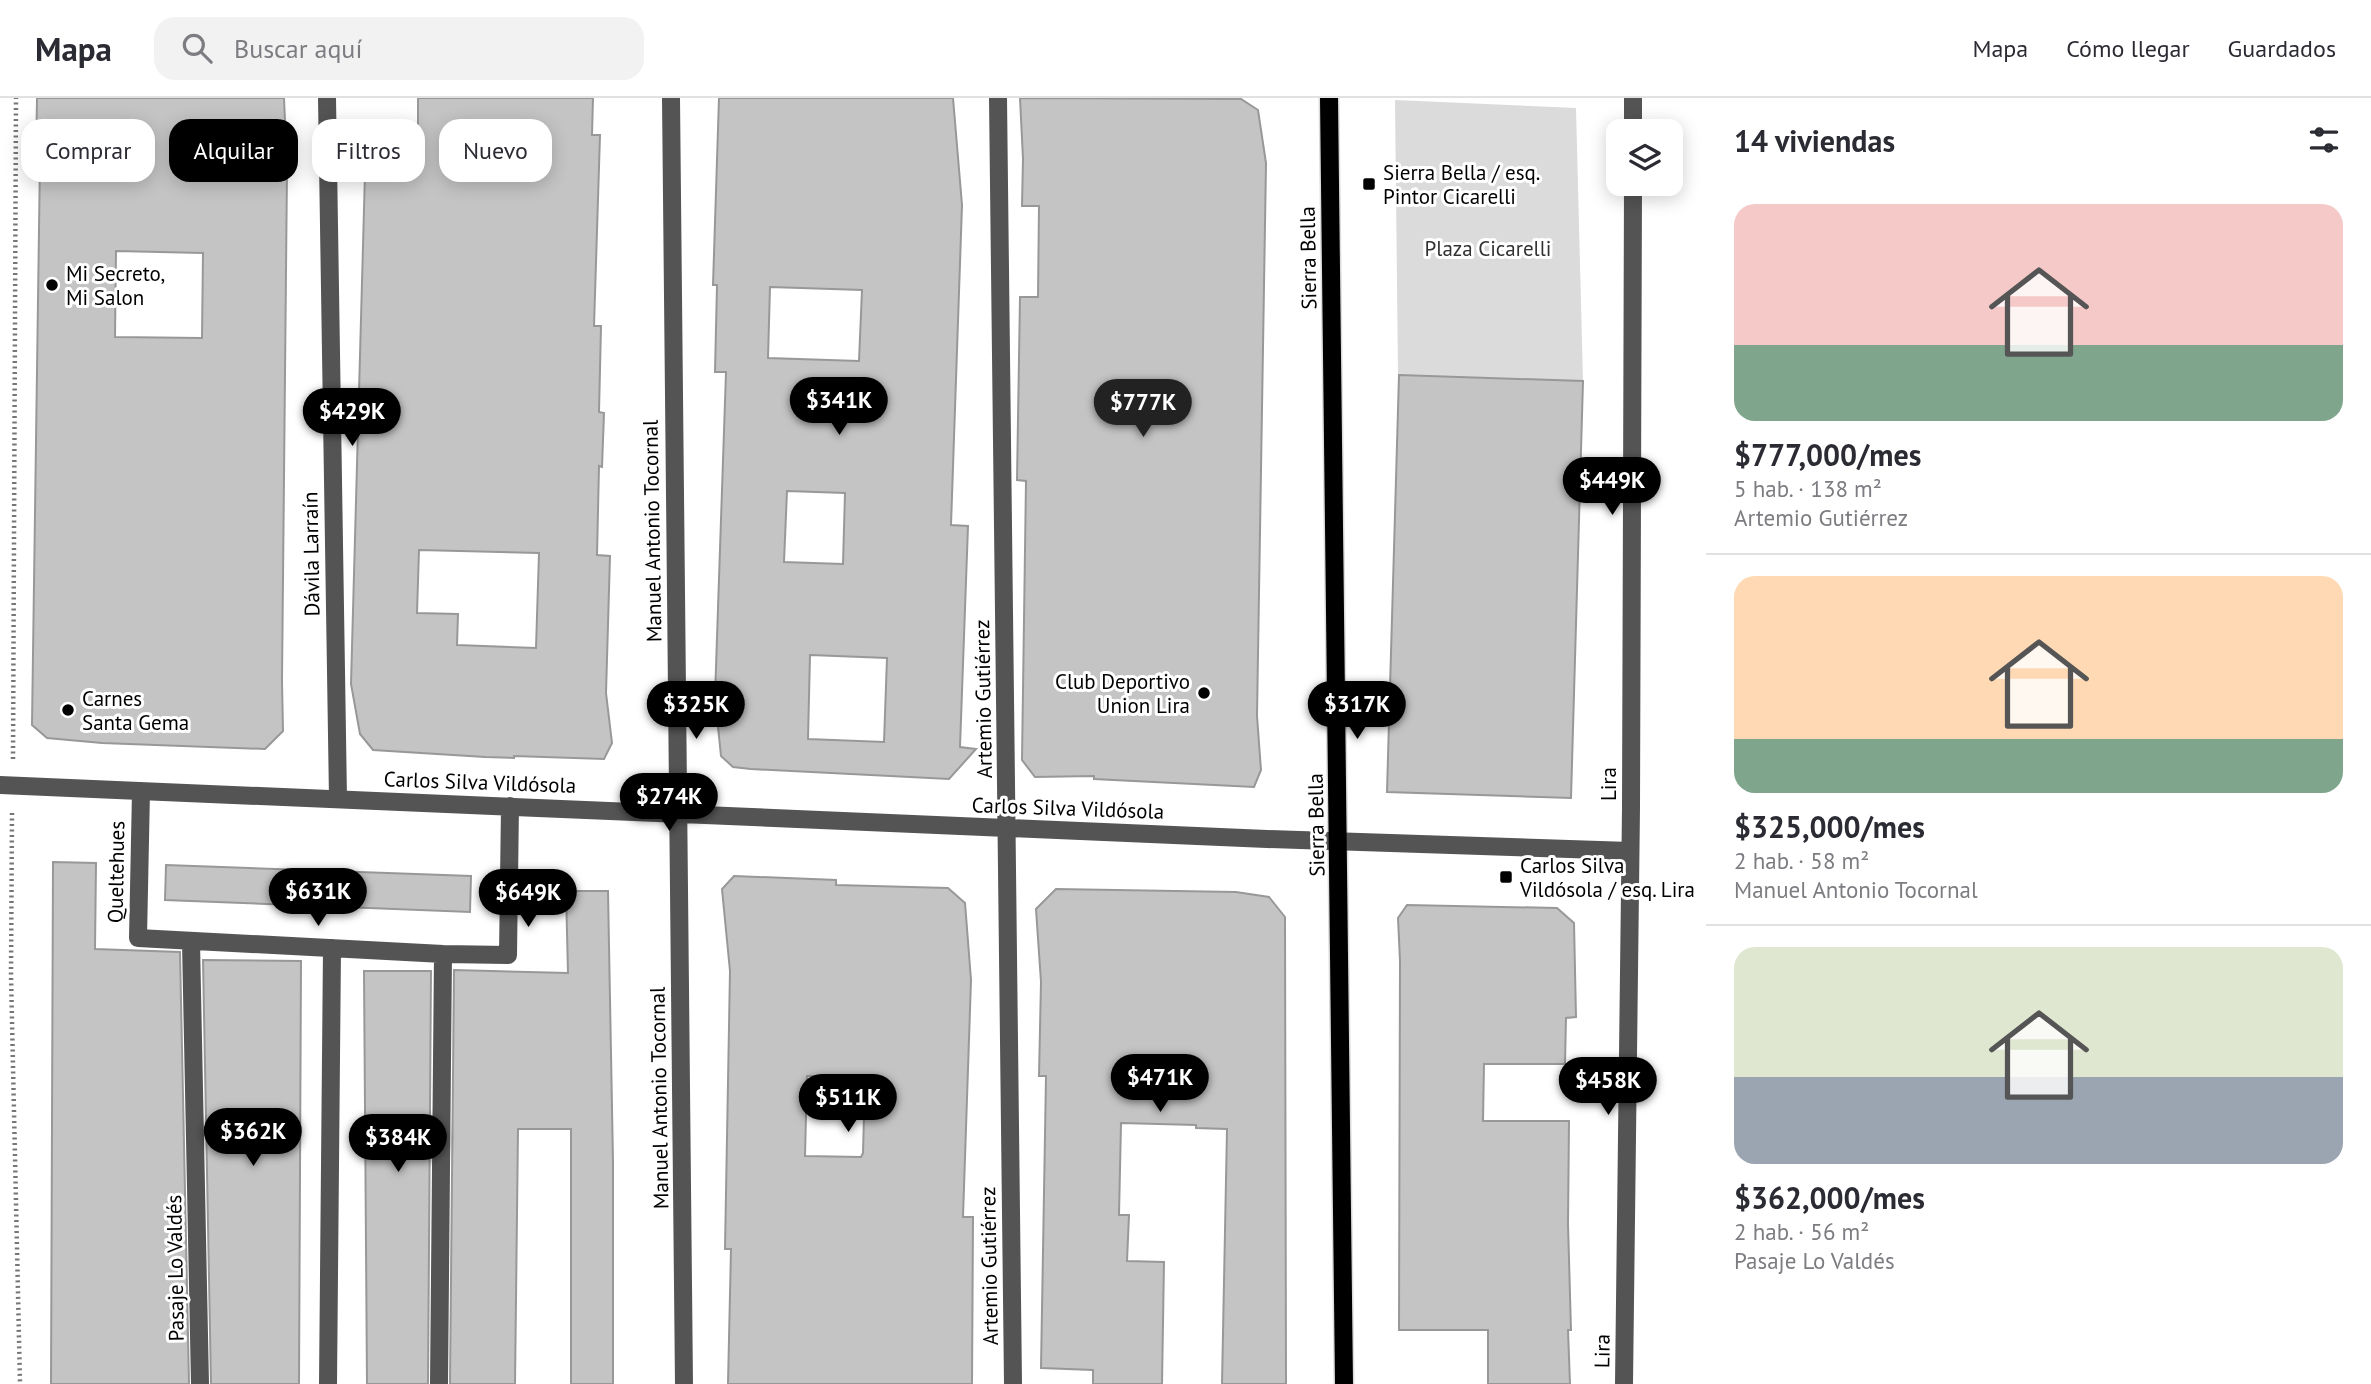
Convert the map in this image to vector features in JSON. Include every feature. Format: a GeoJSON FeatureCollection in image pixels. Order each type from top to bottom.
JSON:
{"type":"FeatureCollection","features":[{"type":"Feature","properties":{"kind":"main road","name":"Sierra Bella"},"geometry":{"type":"LineString","coordinates":[[1329,98],[1344,1384]]}},
{"type":"Feature","properties":{"kind":"street","name":"Dávila Larraín"},"geometry":{"type":"LineString","coordinates":[[327,98],[338,799]]}},
{"type":"Feature","properties":{"kind":"street","name":"Manuel Antonio Tocornal"},"geometry":{"type":"LineString","coordinates":[[671,98],[684,1384]]}},
{"type":"Feature","properties":{"kind":"street","name":"Artemio Gutiérrez"},"geometry":{"type":"LineString","coordinates":[[998,98],[1013,1384]]}},
{"type":"Feature","properties":{"kind":"street"},"geometry":{"type":"LineString","coordinates":[[1633,98],[1633,119]]}},
{"type":"Feature","properties":{"kind":"street","name":"Lira"},"geometry":{"type":"LineString","coordinates":[[1624,1384],[1633,196]]}},
{"type":"Feature","properties":{"kind":"street","name":"Carlos Silva Vildósola"},"geometry":{"type":"LineString","coordinates":[[6,785],[1339,842],[1630,851]]}},
{"type":"Feature","properties":{"kind":"street","name":"Queltehues"},"geometry":{"type":"LineString","coordinates":[[141,791],[138,938],[443,954],[508,955],[510,806]]}},
{"type":"Feature","properties":{"kind":"street","name":"Pasaje Lo Valdés"},"geometry":{"type":"LineString","coordinates":[[191,942],[201,1384]]}},
{"type":"Feature","properties":{"kind":"street"},"geometry":{"type":"LineString","coordinates":[[328,1384],[332,948]]}},
{"type":"Feature","properties":{"kind":"street"},"geometry":{"type":"LineString","coordinates":[[439,1384],[443,954]]}},
{"type":"Feature","properties":{"kind":"path"},"geometry":{"type":"LineString","coordinates":[[16,98],[6,785],[20,1384]]}},
{"type":"Feature","properties":{"kind":"green space","name":"Plaza Cicarelli"},"geometry":{"type":"Polygon","coordinates":[[[1395,100],[1576,108],[1583,381],[1398,375],[1395,100]]]}},
{"type":"Feature","properties":{"kind":"building"},"geometry":{"type":"Polygon","coordinates":[[[37,98],[284,98],[285,119],[169,119],[169,182],[287,182],[283,731],[265,749],[102,743],[47,738],[32,725],[40,182],[155,182],[155,119],[37,119],[37,98]],[[116,251],[115,337],[202,338],[203,253],[116,251]]]}},
{"type":"Feature","properties":{"kind":"building"},"geometry":{"type":"Polygon","coordinates":[[[418,98],[593,98],[592,135],[600,135],[594,326],[601,326],[599,412],[604,413],[602,467],[599,466],[597,555],[610,556],[606,693],[612,743],[604,759],[485,757],[373,750],[360,734],[351,684],[365,182],[425,182],[425,119],[418,119],[418,98]],[[419,550],[417,613],[458,614],[457,645],[536,648],[539,553],[419,550]]]}},
{"type":"Feature","properties":{"kind":"building"},"geometry":{"type":"Polygon","coordinates":[[[719,98],[953,98],[962,205],[951,525],[968,526],[960,747],[976,749],[949,779],[751,769],[733,767],[721,756],[715,697],[726,372],[715,372],[717,285],[713,285],[719,98]],[[770,287],[768,358],[859,361],[862,290],[770,287]],[[787,491],[784,562],[843,564],[845,493],[787,491]],[[810,655],[808,739],[884,742],[887,658],[810,655]]]}},
{"type":"Feature","properties":{"kind":"building"},"geometry":{"type":"Polygon","coordinates":[[[1020,98],[1241,99],[1258,110],[1266,163],[1257,716],[1261,770],[1254,787],[1094,779],[1094,776],[1035,777],[1022,760],[1026,481],[1017,480],[1020,297],[1038,297],[1039,206],[1022,206],[1020,98]]]}},
{"type":"Feature","properties":{"kind":"building"},"geometry":{"type":"Polygon","coordinates":[[[1399,375],[1583,381],[1571,798],[1387,792],[1399,375]]]}},
{"type":"Feature","properties":{"kind":"building"},"geometry":{"type":"Polygon","coordinates":[[[53,862],[96,863],[95,949],[180,952],[189,1384],[51,1384],[53,862]]]}},
{"type":"Feature","properties":{"kind":"building"},"geometry":{"type":"Polygon","coordinates":[[[166,865],[471,876],[470,912],[165,900],[166,865]]]}},
{"type":"Feature","properties":{"kind":"building"},"geometry":{"type":"Polygon","coordinates":[[[734,876],[836,880],[836,885],[948,888],[965,903],[971,980],[963,1217],[973,1217],[972,1384],[728,1384],[731,1249],[725,1249],[730,971],[722,889],[734,876]],[[807,1076],[805,1156],[861,1157],[865,1077],[807,1076]]]}},
{"type":"Feature","properties":{"kind":"building"},"geometry":{"type":"Polygon","coordinates":[[[1056,889],[1236,892],[1269,897],[1285,917],[1286,1384],[1222,1384],[1227,1129],[1196,1128],[1196,1125],[1121,1123],[1119,1215],[1129,1215],[1127,1261],[1164,1262],[1162,1384],[1093,1384],[1093,1370],[1041,1368],[1046,1076],[1039,1076],[1041,982],[1036,909],[1056,889]]]}},
{"type":"Feature","properties":{"kind":"building"},"geometry":{"type":"Polygon","coordinates":[[[566,891],[608,891],[613,1162],[613,1384],[571,1384],[571,1129],[518,1129],[515,1384],[450,1384],[454,970],[568,973],[566,891]]]}},
{"type":"Feature","properties":{"kind":"building"},"geometry":{"type":"Polygon","coordinates":[[[1407,905],[1557,908],[1574,923],[1576,1017],[1566,1018],[1565,1064],[1484,1064],[1483,1121],[1569,1121],[1570,1384],[1488,1384],[1488,1330],[1399,1330],[1398,918],[1407,905]]]}},
{"type":"Feature","properties":{"kind":"building"},"geometry":{"type":"Polygon","coordinates":[[[203,960],[301,961],[299,1384],[211,1384],[203,960]]]}},
{"type":"Feature","properties":{"kind":"building"},"geometry":{"type":"Polygon","coordinates":[[[364,971],[431,971],[428,1384],[367,1384],[364,971]]]}},
{"type":"Feature","properties":{"kind":"place","name":"Sierra Bella / esq. Pintor Cicarelli"},"geometry":{"type":"Point","coordinates":[1369,184]}},
{"type":"Feature","properties":{"kind":"place","name":"Mi Secreto, Mi Salon"},"geometry":{"type":"Point","coordinates":[52,285]}},
{"type":"Feature","properties":{"kind":"place","name":"Club Deportivo Union Lira"},"geometry":{"type":"Point","coordinates":[1204,693]}},
{"type":"Feature","properties":{"kind":"place","name":"Carnes Santa Gema"},"geometry":{"type":"Point","coordinates":[68,710]}},
{"type":"Feature","properties":{"kind":"place","name":"Carlos Silva Vildósola / esq. Lira"},"geometry":{"type":"Point","coordinates":[1506,877]}}]}
